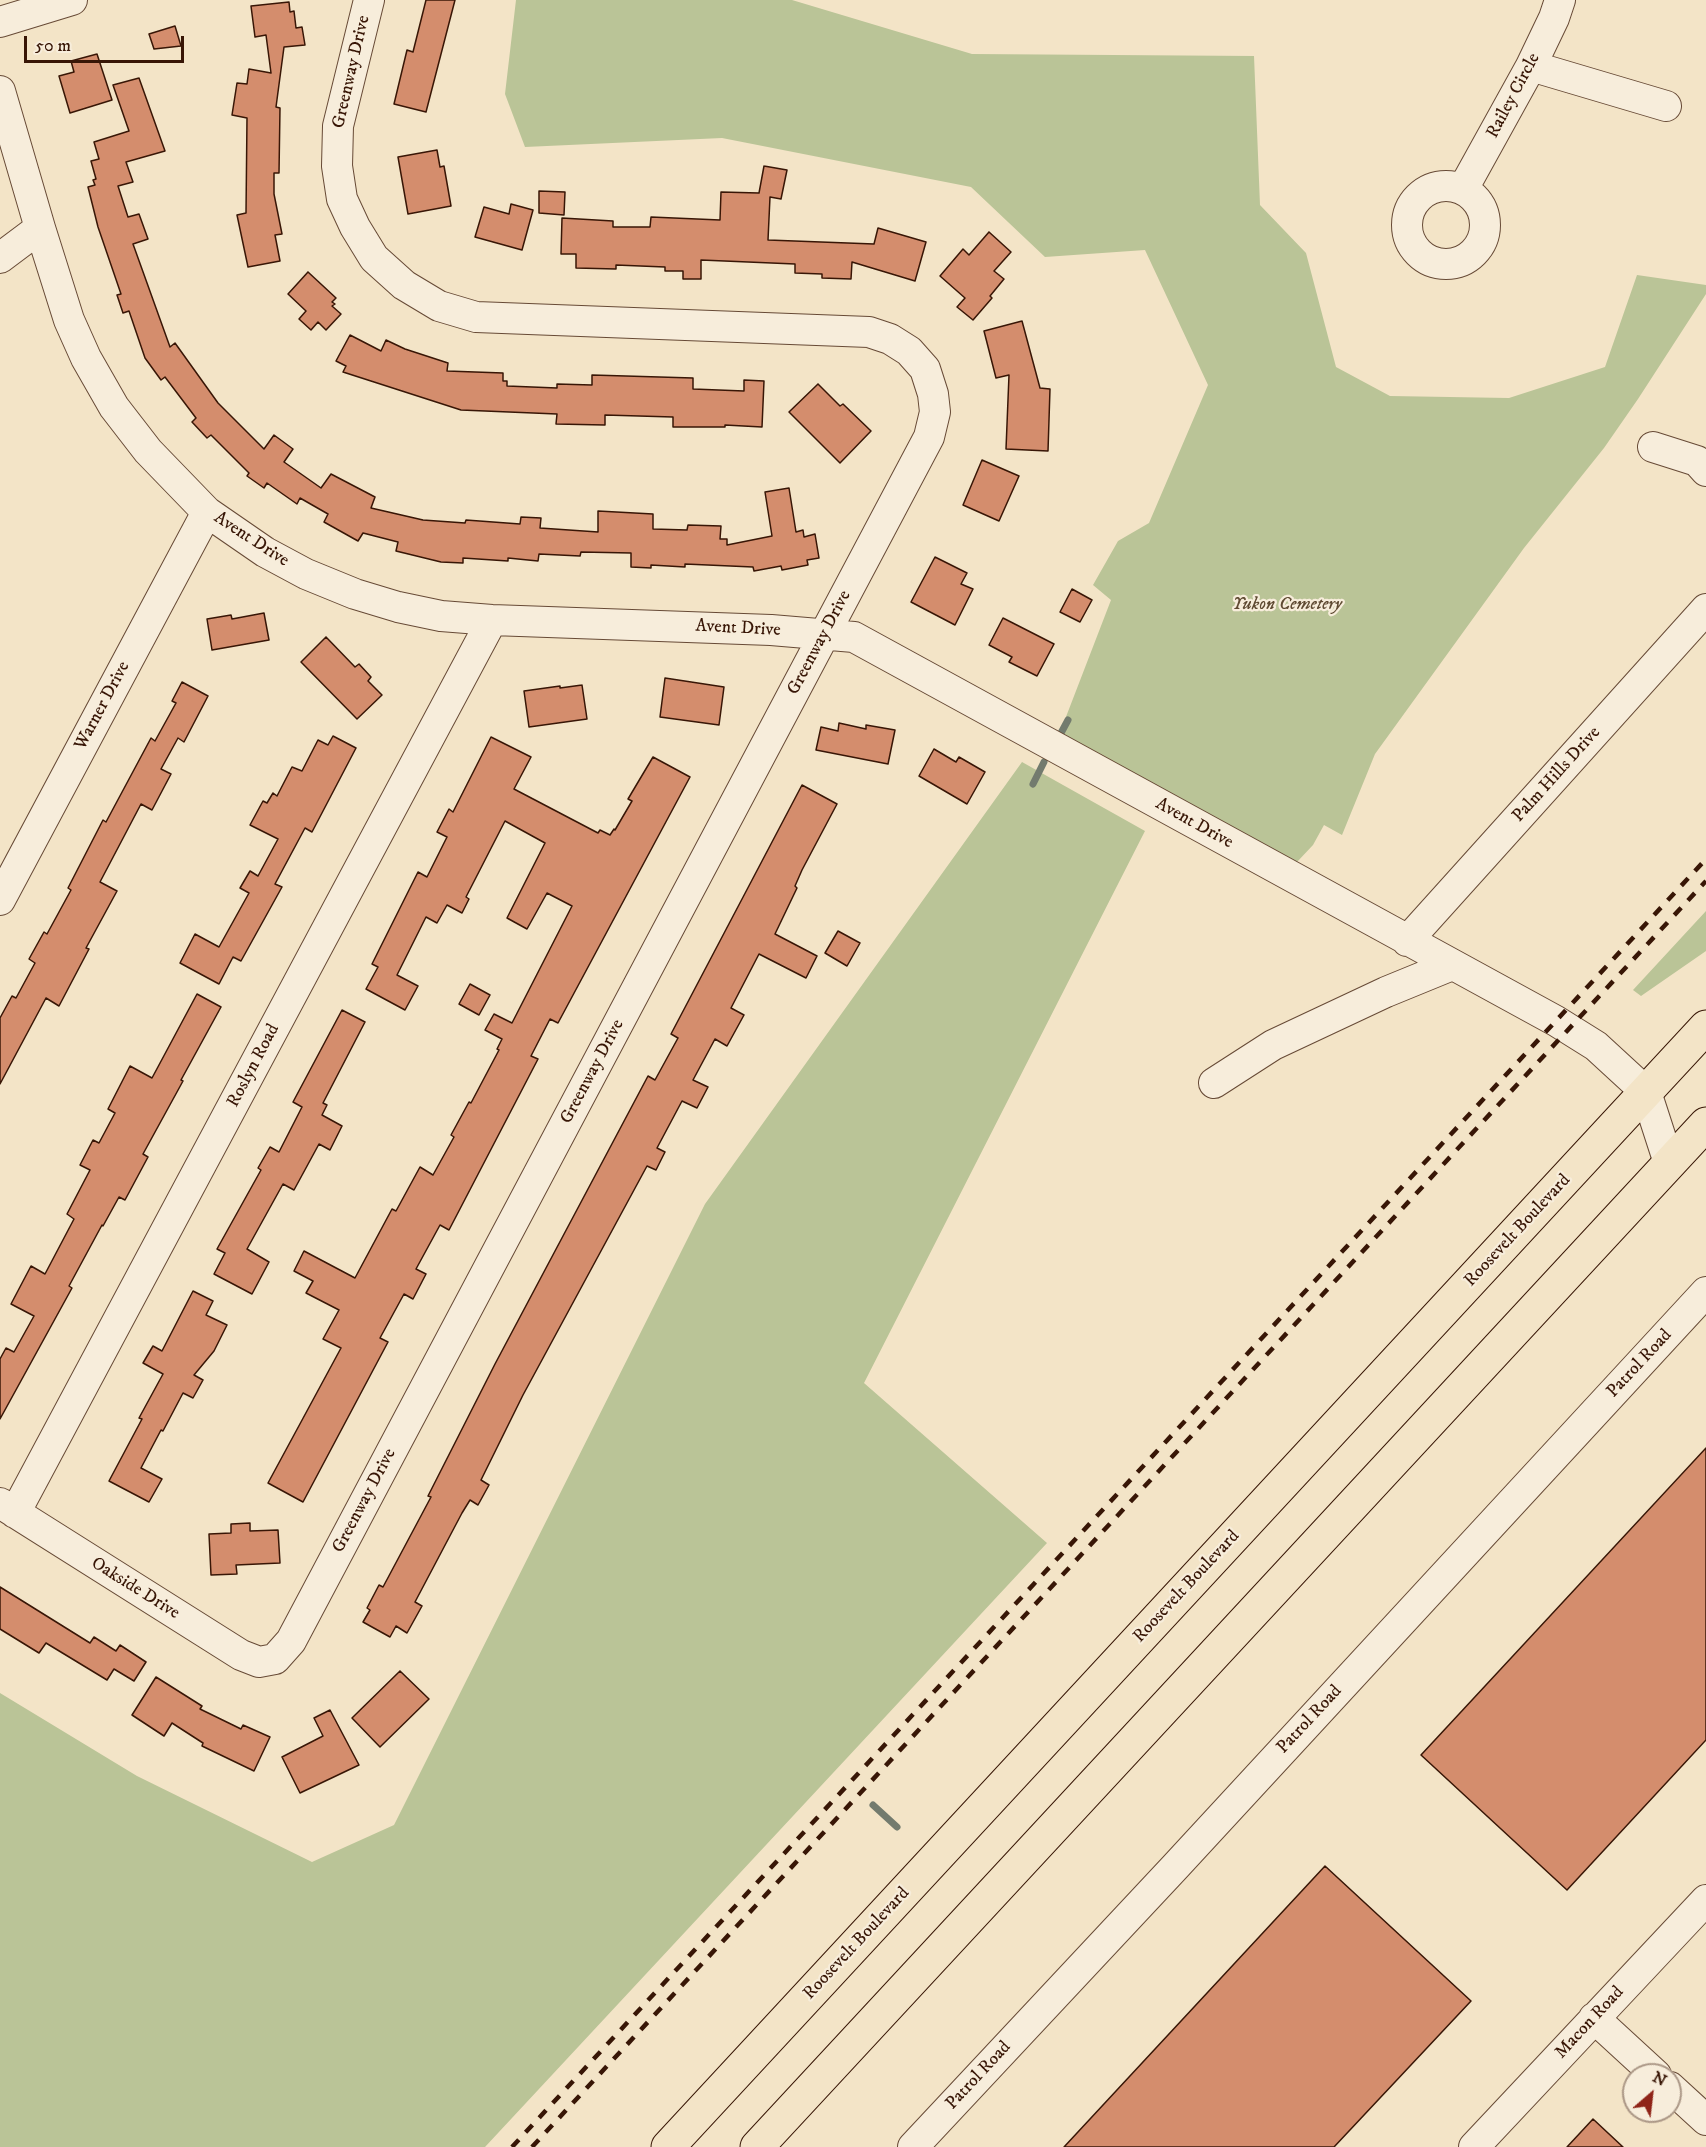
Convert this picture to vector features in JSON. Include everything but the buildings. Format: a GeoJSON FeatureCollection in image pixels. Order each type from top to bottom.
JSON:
{"type":"FeatureCollection","features":[{"type":"Feature","properties":{"kind":"highway","name":"Roosevelt Boulevard"},"geometry":{"type":"LineString","coordinates":[[668,2147],[1706,1027]]}},
{"type":"Feature","properties":{"kind":"highway"},"geometry":{"type":"LineString","coordinates":[[757,2147],[1706,1124]]}},
{"type":"Feature","properties":{"kind":"street"},"geometry":{"type":"LineString","coordinates":[[0,22],[72,0]]}},
{"type":"Feature","properties":{"kind":"street","name":"Greenway Drive"},"geometry":{"type":"LineString","coordinates":[[275,1659],[291,1641],[825,634],[929,437],[935,412],[933,394],[925,369],[909,351],[890,339],[869,332],[476,317],[439,306],[404,285],[374,258],[355,228],[342,199],[337,166],[338,126],[369,0]]}},
{"type":"Feature","properties":{"kind":"street","name":"Railey Circle"},"geometry":{"type":"LineString","coordinates":[[1463,189],[1531,66],[1560,0]]}},
{"type":"Feature","properties":{"kind":"street"},"geometry":{"type":"LineString","coordinates":[[1531,66],[1666,106]]}},
{"type":"Feature","properties":{"kind":"street","name":"Avent Drive"},"geometry":{"type":"LineString","coordinates":[[0,91],[39,228],[69,320],[86,358],[114,408],[148,451],[207,512],[266,552],[306,573],[355,594],[398,607],[441,616],[854,637],[1556,1021],[1596,1046],[1646,1092],[1669,1163]]}},
{"type":"Feature","properties":{"kind":"street"},"geometry":{"type":"LineString","coordinates":[[0,258],[39,228]]}},
{"type":"Feature","properties":{"kind":"street"},"geometry":{"type":"LineString","coordinates":[[1653,447],[1697,461],[1706,471]]}},
{"type":"Feature","properties":{"kind":"street","name":"Warner Drive"},"geometry":{"type":"LineString","coordinates":[[0,900],[207,512]]}},
{"type":"Feature","properties":{"kind":"street","name":"Palm Hills Drive"},"geometry":{"type":"LineString","coordinates":[[1407,941],[1706,609]]}},
{"type":"Feature","properties":{"kind":"street","name":"Roslyn Road"},"geometry":{"type":"LineString","coordinates":[[8,1508],[492,620]]}},
{"type":"Feature","properties":{"kind":"street"},"geometry":{"type":"LineString","coordinates":[[1214,1083],[1274,1045],[1386,992],[1452,965]]}},
{"type":"Feature","properties":{"kind":"street","name":"Patrol Road"},"geometry":{"type":"LineString","coordinates":[[913,2147],[1191,1850],[1706,1292]]}},
{"type":"Feature","properties":{"kind":"street","name":"Oakside Drive"},"geometry":{"type":"LineString","coordinates":[[8,1508],[241,1655],[259,1662],[275,1659]]}},
{"type":"Feature","properties":{"kind":"street","name":"Macon Road"},"geometry":{"type":"LineString","coordinates":[[1474,2147],[1706,1900]]}},
{"type":"Feature","properties":{"kind":"street"},"geometry":{"type":"LineString","coordinates":[[1594,2018],[1643,2063]]}},
{"type":"Feature","properties":{"kind":"street"},"geometry":{"type":"LineString","coordinates":[[1682,2098],[1706,2120]]}},
{"type":"Feature","properties":{"kind":"green space","name":"Yukon Cemetery"},"geometry":{"type":"Polygon","coordinates":[[[516,0],[792,0],[972,54],[1254,56],[1260,205],[1306,253],[1336,367],[1390,396],[1509,398],[1605,367],[1637,275],[1706,285],[1706,294],[1604,448],[1524,548],[1375,754],[1342,835],[1324,825],[1313,845],[1297,862],[1059,735],[1111,600],[1093,585],[1118,541],[1149,523],[1208,385],[1145,250],[1045,257],[971,187],[722,138],[525,147],[505,94],[516,0]]]}},
{"type":"Feature","properties":{"kind":"green space"},"geometry":{"type":"Polygon","coordinates":[[[1022,762],[1145,831],[864,1383],[1047,1543],[485,2147],[0,2147],[0,1693],[137,1776],[312,1862],[394,1825],[705,1204],[1022,762]]]}},
{"type":"Feature","properties":{"kind":"green space"},"geometry":{"type":"Polygon","coordinates":[[[1706,911],[1706,951],[1641,996],[1633,990],[1706,911]]]}},
{"type":"Feature","properties":{"kind":"waterway"},"geometry":{"type":"LineString","coordinates":[[1061,733],[1068,720]]}},
{"type":"Feature","properties":{"kind":"waterway"},"geometry":{"type":"LineString","coordinates":[[1033,784],[1044,762]]}},
{"type":"Feature","properties":{"kind":"waterway"},"geometry":{"type":"LineString","coordinates":[[873,1805],[897,1827]]}},
{"type":"Feature","properties":{"kind":"railway"},"geometry":{"type":"LineString","coordinates":[[512,2147],[1706,859]]}},
{"type":"Feature","properties":{"kind":"railway"},"geometry":{"type":"LineString","coordinates":[[532,2147],[1706,881]]}}]}
